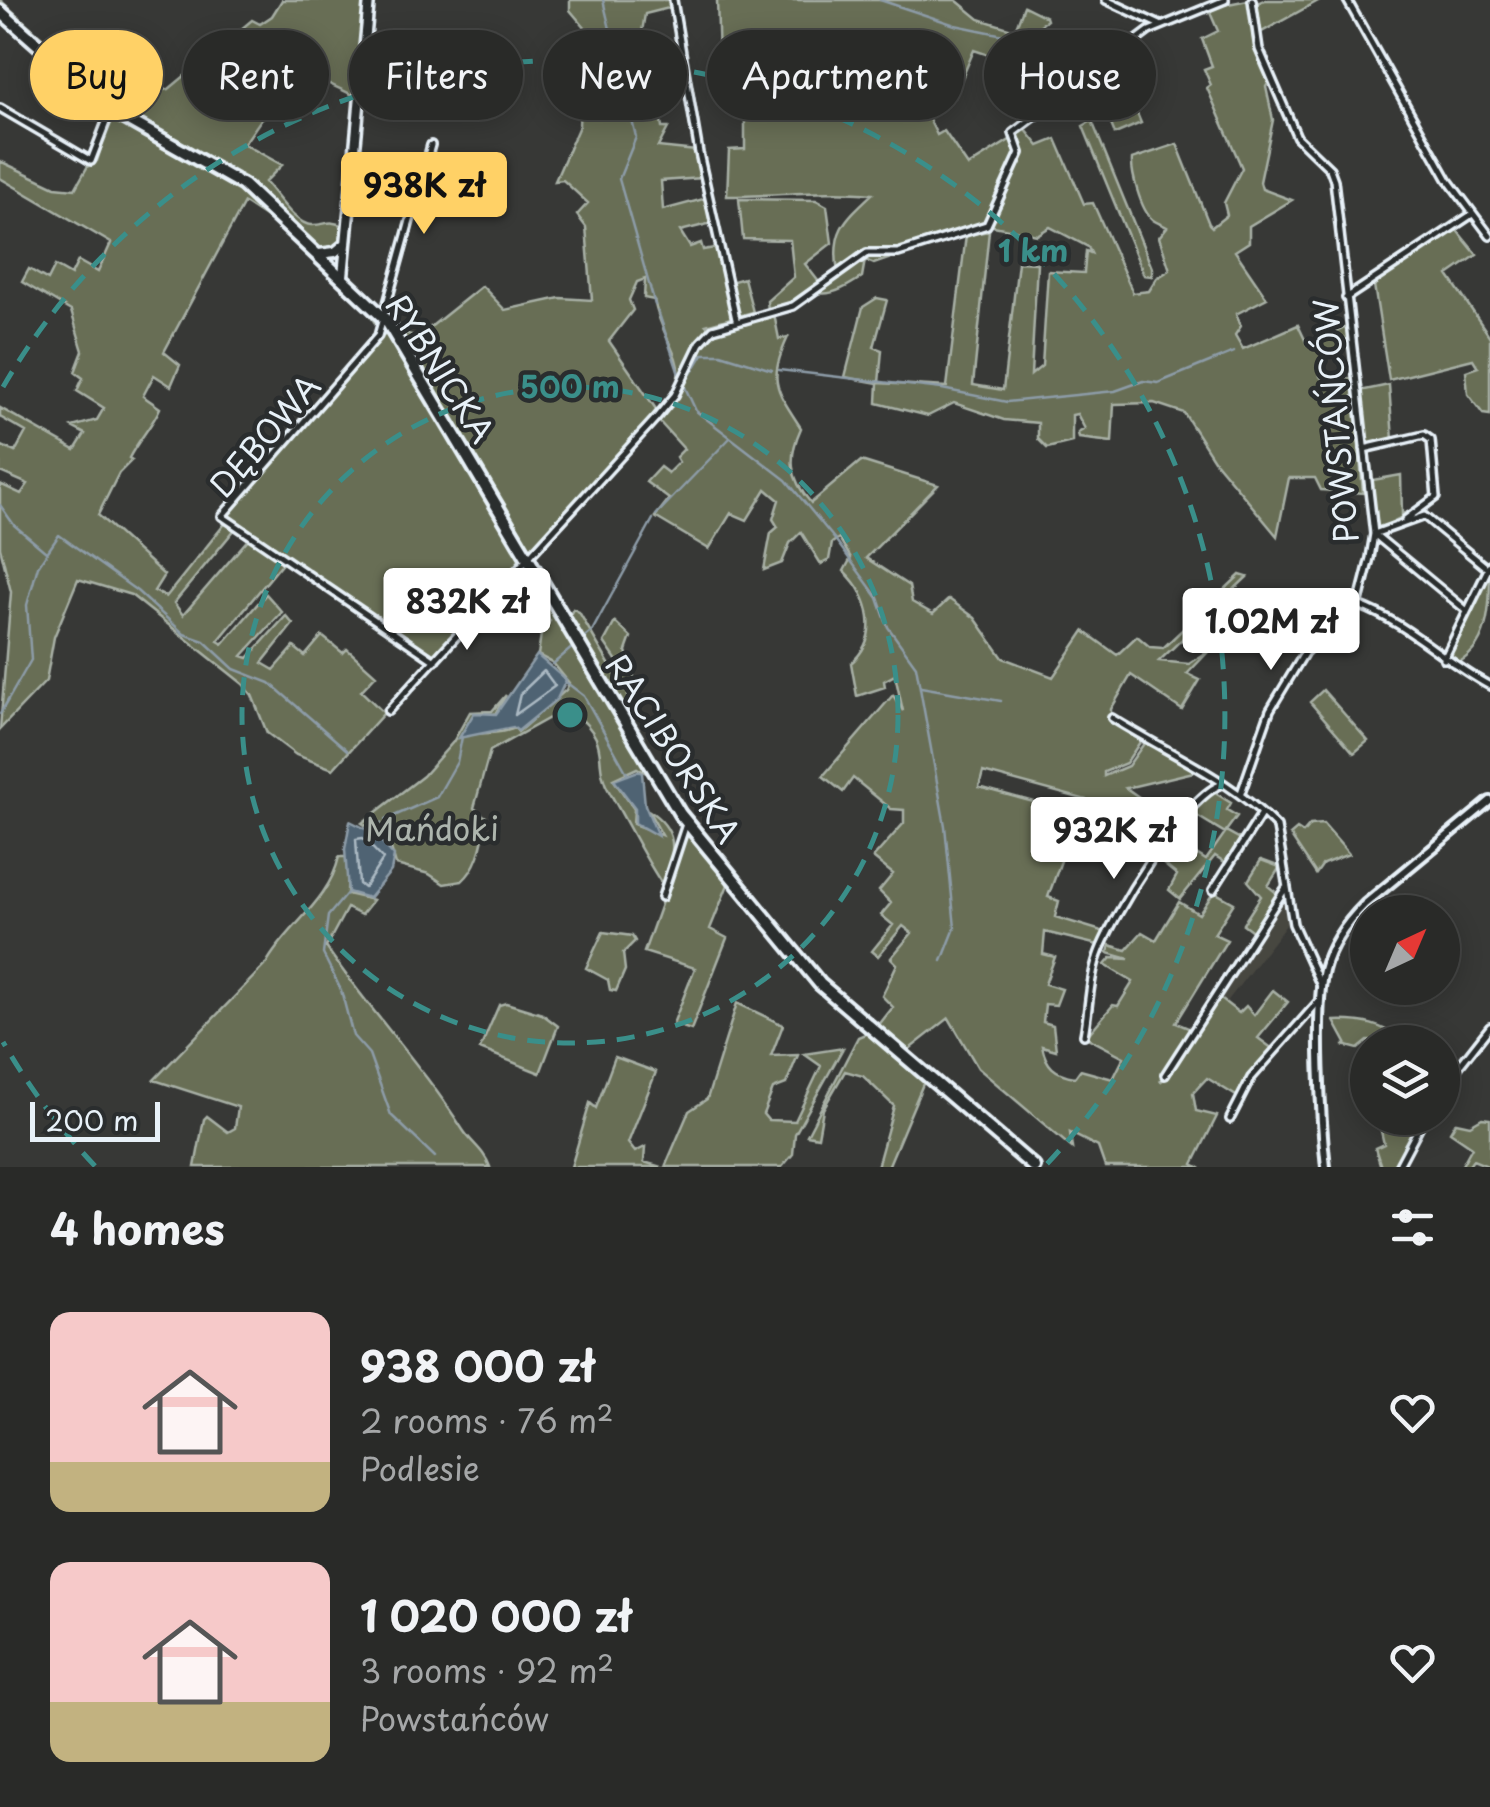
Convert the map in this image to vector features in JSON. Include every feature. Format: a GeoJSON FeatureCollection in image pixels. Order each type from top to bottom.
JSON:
{"type":"FeatureCollection","features":[{"type":"Feature","properties":{"kind":"main road"},"geometry":{"type":"LineString","coordinates":[[343,276],[370,0]]}},
{"type":"Feature","properties":{"kind":"main road","name":"RYBNICKA"},"geometry":{"type":"LineString","coordinates":[[0,11],[30,38]]}},
{"type":"Feature","properties":{"kind":"main road","name":"RYBNICKA"},"geometry":{"type":"LineString","coordinates":[[129,120],[243,185],[386,320],[528,558]]}},
{"type":"Feature","properties":{"kind":"main road"},"geometry":{"type":"LineString","coordinates":[[319,254],[335,252],[346,243]]}},
{"type":"Feature","properties":{"kind":"main road","name":"RACIBORSKA"},"geometry":{"type":"LineString","coordinates":[[528,558],[686,822],[820,984],[1034,1167]]}},
{"type":"Feature","properties":{"kind":"street"},"geometry":{"type":"LineString","coordinates":[[673,0],[699,154],[736,320]]}},
{"type":"Feature","properties":{"kind":"street"},"geometry":{"type":"LineString","coordinates":[[1106,0],[1160,25]]}},
{"type":"Feature","properties":{"kind":"street"},"geometry":{"type":"LineString","coordinates":[[388,711],[676,395],[707,335],[736,320],[794,306],[867,253],[898,253],[987,225],[1020,153],[1014,133],[1113,55],[1160,25],[1225,0]]}},
{"type":"Feature","properties":{"kind":"street","name":"POWSTAŃCÓW"},"geometry":{"type":"LineString","coordinates":[[1252,0],[1259,49],[1297,137],[1330,169],[1334,180],[1374,534],[1358,605]]}},
{"type":"Feature","properties":{"kind":"street"},"geometry":{"type":"LineString","coordinates":[[1347,0],[1391,85],[1471,215],[1490,236]]}},
{"type":"Feature","properties":{"kind":"street"},"geometry":{"type":"LineString","coordinates":[[0,108],[90,161],[106,120]]}},
{"type":"Feature","properties":{"kind":"street"},"geometry":{"type":"LineString","coordinates":[[386,320],[431,145]]}},
{"type":"Feature","properties":{"kind":"street"},"geometry":{"type":"LineString","coordinates":[[1346,298],[1471,215]]}},
{"type":"Feature","properties":{"kind":"street","name":"DĘBOWA"},"geometry":{"type":"LineString","coordinates":[[386,320],[372,346],[222,516],[436,661]]}},
{"type":"Feature","properties":{"kind":"street"},"geometry":{"type":"LineString","coordinates":[[1364,448],[1428,436],[1436,497],[1401,523]]}},
{"type":"Feature","properties":{"kind":"street"},"geometry":{"type":"LineString","coordinates":[[1422,508],[1424,516],[1489,567],[1444,659]]}},
{"type":"Feature","properties":{"kind":"street"},"geometry":{"type":"LineString","coordinates":[[1424,516],[1374,534],[1466,611]]}},
{"type":"Feature","properties":{"kind":"street"},"geometry":{"type":"LineString","coordinates":[[1241,793],[1280,691],[1311,646],[1358,605],[1400,623],[1444,659],[1490,686]]}},
{"type":"Feature","properties":{"kind":"street"},"geometry":{"type":"LineString","coordinates":[[1112,718],[1172,756],[1198,764],[1241,793],[1278,827],[1285,892],[1293,924],[1322,986]]}},
{"type":"Feature","properties":{"kind":"street"},"geometry":{"type":"LineString","coordinates":[[1084,1034],[1096,958],[1119,909],[1138,876],[1198,802],[1224,784]]}},
{"type":"Feature","properties":{"kind":"street"},"geometry":{"type":"LineString","coordinates":[[1326,1167],[1322,986],[1327,960],[1351,918],[1490,802]]}},
{"type":"Feature","properties":{"kind":"street"},"geometry":{"type":"LineString","coordinates":[[1213,890],[1262,812]]}},
{"type":"Feature","properties":{"kind":"street"},"geometry":{"type":"LineString","coordinates":[[662,897],[686,822]]}},
{"type":"Feature","properties":{"kind":"street"},"geometry":{"type":"LineString","coordinates":[[1165,1076],[1285,892]]}},
{"type":"Feature","properties":{"kind":"street"},"geometry":{"type":"LineString","coordinates":[[1230,1119],[1251,1078],[1322,998]]}},
{"type":"Feature","properties":{"kind":"street"},"geometry":{"type":"LineString","coordinates":[[1460,1065],[1490,1027]]}},
{"type":"Feature","properties":{"kind":"street"},"geometry":{"type":"LineString","coordinates":[[1398,1167],[1415,1135]]}},
{"type":"Feature","properties":{"kind":"shaded area"},"geometry":{"type":"Polygon","coordinates":[[[1285,889],[1290,920],[1226,1003],[1217,996],[1280,904],[1285,889]]]}},
{"type":"Feature","properties":{"kind":"green space"},"geometry":{"type":"Polygon","coordinates":[[[0,0],[34,30],[30,33],[0,7],[0,0]]]}},
{"type":"Feature","properties":{"kind":"green space"},"geometry":{"type":"Polygon","coordinates":[[[282,0],[373,0],[369,30],[349,30],[349,93],[329,84],[329,30],[240,30],[252,20],[260,24],[272,16],[282,0]]]}},
{"type":"Feature","properties":{"kind":"green space"},"geometry":{"type":"Polygon","coordinates":[[[570,0],[669,0],[669,8],[645,14],[642,30],[586,30],[570,10],[570,0]]]}},
{"type":"Feature","properties":{"kind":"green space"},"geometry":{"type":"Polygon","coordinates":[[[717,0],[956,0],[979,19],[1015,30],[984,30],[984,53],[974,50],[964,74],[964,30],[718,30],[717,0]]]}},
{"type":"Feature","properties":{"kind":"green space"},"geometry":{"type":"Polygon","coordinates":[[[1248,0],[1254,45],[1271,78],[1266,87],[1273,120],[1260,182],[1262,189],[1292,200],[1249,226],[1249,242],[1235,251],[1267,298],[1236,314],[1241,326],[1235,335],[1243,349],[1298,325],[1307,344],[1347,327],[1349,347],[1325,353],[1320,376],[1323,380],[1353,378],[1363,493],[1321,490],[1315,478],[1289,478],[1277,536],[1214,460],[1184,413],[1154,403],[1114,404],[1112,442],[1079,438],[1078,433],[1085,429],[1077,414],[1072,415],[1072,442],[1047,448],[1038,439],[1038,423],[1004,420],[954,403],[928,416],[877,403],[878,383],[845,377],[863,307],[877,298],[887,300],[874,347],[882,350],[879,383],[947,387],[966,235],[989,231],[973,385],[1003,390],[1018,262],[1037,263],[1031,375],[1042,366],[1048,271],[1084,273],[1086,251],[1091,253],[1088,247],[1050,227],[1037,235],[984,224],[898,250],[894,257],[874,264],[865,260],[862,277],[836,291],[819,293],[838,272],[836,247],[842,228],[872,194],[727,196],[729,150],[745,149],[745,120],[930,120],[937,135],[944,131],[968,166],[1026,130],[1039,146],[1056,139],[1084,204],[1093,203],[1133,293],[1149,291],[1157,278],[1170,270],[1159,237],[1167,227],[1153,220],[1144,208],[1132,159],[1177,144],[1209,224],[1212,227],[1227,215],[1224,203],[1242,168],[1207,88],[1211,85],[1204,69],[1212,66],[1202,39],[1218,31],[1208,8],[1248,0]]]}},
{"type":"Feature","properties":{"kind":"green space"},"geometry":{"type":"Polygon","coordinates":[[[1264,0],[1320,0],[1258,34],[1255,4],[1264,0]]]}},
{"type":"Feature","properties":{"kind":"green space"},"geometry":{"type":"Polygon","coordinates":[[[1024,6],[1047,20],[1034,30],[1015,30],[1024,6]]]}},
{"type":"Feature","properties":{"kind":"green space"},"geometry":{"type":"Polygon","coordinates":[[[183,77],[183,120],[261,120],[244,144],[282,165],[265,182],[286,208],[306,224],[343,226],[340,245],[320,249],[237,176],[137,120],[163,120],[163,90],[183,77]]]}},
{"type":"Feature","properties":{"kind":"green space"},"geometry":{"type":"Polygon","coordinates":[[[110,120],[125,120],[246,191],[312,254],[244,203],[164,352],[180,365],[171,386],[154,375],[143,396],[160,408],[98,515],[164,575],[154,591],[166,597],[227,521],[228,508],[382,335],[345,286],[387,326],[526,558],[437,658],[285,560],[218,641],[223,644],[266,594],[282,612],[242,656],[248,658],[286,616],[293,624],[262,663],[274,670],[294,647],[305,656],[322,636],[343,653],[347,649],[376,675],[361,691],[384,713],[333,769],[296,755],[267,733],[252,695],[243,684],[131,595],[78,579],[54,637],[46,681],[0,729],[11,592],[0,547],[0,484],[21,494],[28,484],[0,472],[0,445],[15,452],[26,432],[0,417],[0,408],[75,450],[85,434],[72,427],[97,420],[104,408],[77,391],[83,378],[75,372],[83,351],[71,311],[22,282],[29,269],[48,280],[55,266],[71,275],[78,261],[98,272],[111,243],[0,178],[0,161],[55,187],[75,189],[89,164],[97,161],[110,120]],[[236,528],[174,603],[183,615],[250,537],[236,528]]]}},
{"type":"Feature","properties":{"kind":"green space"},"geometry":{"type":"Polygon","coordinates":[[[579,120],[661,120],[662,128],[668,128],[658,147],[696,151],[702,178],[661,181],[663,210],[707,198],[712,223],[680,231],[690,247],[701,243],[703,250],[720,247],[730,282],[744,278],[753,312],[706,325],[710,329],[701,340],[739,320],[774,314],[779,339],[788,337],[778,364],[777,384],[801,428],[793,467],[798,485],[811,503],[861,461],[938,485],[866,558],[909,586],[912,602],[933,614],[949,599],[975,618],[1003,658],[1053,677],[1084,631],[1117,655],[1137,636],[1150,647],[1163,648],[1240,575],[1247,577],[1159,661],[1189,664],[1210,650],[1187,674],[1200,680],[1182,710],[1131,675],[1111,709],[1111,719],[1142,739],[1126,763],[1104,772],[1104,776],[1128,766],[1145,742],[1202,770],[1126,788],[1179,825],[983,772],[979,787],[1110,823],[1106,837],[1152,850],[1148,859],[1075,841],[1067,844],[1048,897],[1059,901],[1055,917],[1105,932],[1098,945],[1045,932],[1043,954],[1055,957],[1045,984],[1062,989],[1056,1005],[1045,1004],[1043,1022],[1053,1025],[1056,1050],[1042,1046],[1049,1064],[1062,1074],[1075,1077],[1080,1070],[1113,1079],[1124,1057],[1086,1037],[1113,1005],[1118,1006],[1133,982],[1105,965],[1111,958],[1129,959],[1108,953],[1110,945],[1126,950],[1142,932],[1156,940],[1179,902],[1199,914],[1214,892],[1234,903],[1214,934],[1227,940],[1176,1023],[1191,1029],[1160,1082],[1169,1075],[1217,996],[1239,1013],[1246,1006],[1254,1015],[1273,990],[1288,1002],[1258,1038],[1273,1049],[1238,1097],[1207,1078],[1193,1093],[1196,1111],[1217,1116],[1193,1164],[1198,1167],[1105,1167],[1098,1147],[1070,1133],[1072,1148],[978,1068],[949,1018],[902,1055],[874,1031],[893,1007],[882,996],[897,964],[891,958],[912,933],[903,926],[878,956],[872,951],[893,925],[881,915],[891,903],[879,891],[893,874],[873,858],[904,823],[904,810],[891,809],[853,778],[843,792],[823,776],[893,695],[903,711],[895,675],[884,681],[885,687],[857,696],[851,663],[866,641],[869,617],[861,593],[844,571],[851,558],[839,538],[832,543],[829,560],[821,564],[801,532],[790,543],[782,563],[764,570],[771,533],[778,527],[773,519],[779,500],[766,489],[747,520],[731,513],[709,549],[655,517],[669,499],[646,482],[660,467],[668,473],[679,462],[676,457],[684,449],[656,418],[669,400],[678,372],[654,300],[644,298],[645,279],[637,282],[629,300],[633,310],[609,341],[658,412],[529,552],[401,332],[418,337],[482,286],[505,310],[560,298],[592,300],[586,227],[577,215],[588,203],[563,180],[555,181],[579,120]]]}},
{"type":"Feature","properties":{"kind":"green space"},"geometry":{"type":"Polygon","coordinates":[[[1109,120],[1140,120],[1141,123],[1115,134],[1109,120]]]}},
{"type":"Feature","properties":{"kind":"green space"},"geometry":{"type":"Polygon","coordinates":[[[1092,121],[1152,276],[1144,275],[1083,126],[1092,121]]]}},
{"type":"Feature","properties":{"kind":"green space"},"geometry":{"type":"Polygon","coordinates":[[[739,199],[816,200],[827,206],[832,243],[805,264],[819,282],[790,305],[768,310],[767,301],[794,277],[790,240],[743,239],[739,199]]]}},
{"type":"Feature","properties":{"kind":"green space"},"geometry":{"type":"Polygon","coordinates":[[[1455,228],[1477,255],[1448,275],[1490,337],[1490,415],[1483,414],[1468,394],[1466,371],[1478,367],[1473,359],[1389,380],[1374,285],[1364,288],[1455,228]]]}},
{"type":"Feature","properties":{"kind":"green space"},"geometry":{"type":"Polygon","coordinates":[[[1389,385],[1393,440],[1365,447],[1360,391],[1389,385]]]}},
{"type":"Feature","properties":{"kind":"green space"},"geometry":{"type":"Polygon","coordinates":[[[1371,465],[1373,480],[1401,475],[1402,514],[1417,509],[1375,531],[1371,465]]]}},
{"type":"Feature","properties":{"kind":"green space","name":"Mańdoki"},"geometry":{"type":"Polygon","coordinates":[[[527,566],[650,775],[637,768],[613,779],[634,809],[633,824],[662,835],[648,810],[670,835],[672,853],[664,887],[604,781],[594,734],[573,712],[553,716],[490,751],[474,808],[486,817],[482,843],[473,868],[462,881],[444,884],[429,874],[396,865],[389,841],[362,823],[423,776],[453,742],[470,712],[492,711],[506,695],[495,714],[474,713],[461,737],[515,728],[518,732],[566,690],[569,683],[553,663],[538,655],[541,634],[550,621],[522,572],[527,566]]]}},
{"type":"Feature","properties":{"kind":"green space"},"geometry":{"type":"Polygon","coordinates":[[[1490,571],[1488,612],[1481,638],[1465,658],[1453,665],[1447,657],[1490,571]]]}},
{"type":"Feature","properties":{"kind":"green space"},"geometry":{"type":"Polygon","coordinates":[[[573,609],[579,612],[623,688],[623,670],[604,642],[615,622],[631,637],[626,651],[636,684],[628,695],[629,711],[620,715],[566,623],[573,609]]]}},
{"type":"Feature","properties":{"kind":"green space"},"geometry":{"type":"Polygon","coordinates":[[[1323,690],[1368,741],[1354,753],[1310,702],[1323,690]]]}},
{"type":"Feature","properties":{"kind":"green space"},"geometry":{"type":"Polygon","coordinates":[[[1212,791],[1231,803],[1227,810],[1237,816],[1226,831],[1242,840],[1228,864],[1215,856],[1180,899],[1169,890],[1177,875],[1156,858],[1171,838],[1206,860],[1225,833],[1192,813],[1212,791]]]}},
{"type":"Feature","properties":{"kind":"green space"},"geometry":{"type":"Polygon","coordinates":[[[1323,824],[1349,854],[1323,864],[1316,874],[1290,835],[1297,829],[1303,833],[1310,825],[1323,824]]]}},
{"type":"Feature","properties":{"kind":"green space"},"geometry":{"type":"Polygon","coordinates":[[[686,834],[692,835],[729,882],[710,929],[727,938],[691,1030],[673,1024],[695,968],[644,952],[686,834]]]}},
{"type":"Feature","properties":{"kind":"green space"},"geometry":{"type":"Polygon","coordinates":[[[339,857],[348,857],[347,894],[373,900],[361,915],[347,908],[326,947],[490,1167],[195,1167],[204,1119],[207,1116],[228,1132],[235,1128],[238,1107],[154,1080],[266,964],[326,888],[339,857]]]}},
{"type":"Feature","properties":{"kind":"green space"},"geometry":{"type":"Polygon","coordinates":[[[1261,860],[1280,867],[1268,886],[1278,894],[1255,933],[1243,924],[1261,896],[1248,881],[1261,860]]]}},
{"type":"Feature","properties":{"kind":"green space"},"geometry":{"type":"Polygon","coordinates":[[[603,932],[632,936],[635,941],[623,953],[625,970],[616,991],[610,990],[608,980],[586,968],[603,932]]]}},
{"type":"Feature","properties":{"kind":"green space"},"geometry":{"type":"Polygon","coordinates":[[[506,1003],[542,1014],[558,1026],[540,1073],[480,1049],[499,1005],[506,1003]]]}},
{"type":"Feature","properties":{"kind":"green space"},"geometry":{"type":"Polygon","coordinates":[[[737,1003],[783,1025],[771,1056],[798,1055],[786,1084],[773,1089],[763,1114],[768,1120],[795,1121],[821,1066],[804,1054],[843,1048],[795,1134],[793,1154],[782,1167],[665,1167],[689,1111],[707,1099],[737,1003]]]}},
{"type":"Feature","properties":{"kind":"green space"},"geometry":{"type":"Polygon","coordinates":[[[1334,1021],[1374,1025],[1350,1025],[1350,1047],[1343,1045],[1347,1045],[1334,1021]]]}},
{"type":"Feature","properties":{"kind":"green space"},"geometry":{"type":"Polygon","coordinates":[[[870,1032],[925,1079],[888,1167],[877,1167],[894,1106],[863,1076],[845,1071],[823,1109],[818,1137],[807,1135],[858,1037],[870,1032]]]}},
{"type":"Feature","properties":{"kind":"green space"},"geometry":{"type":"Polygon","coordinates":[[[615,1057],[656,1072],[628,1143],[635,1152],[645,1147],[644,1162],[661,1167],[571,1167],[590,1103],[596,1108],[615,1057]]]}},
{"type":"Feature","properties":{"kind":"green space"},"geometry":{"type":"Polygon","coordinates":[[[1482,1118],[1490,1119],[1490,1167],[1473,1160],[1468,1167],[1461,1167],[1472,1147],[1454,1135],[1460,1135],[1460,1123],[1470,1125],[1482,1118]]]}},
{"type":"Feature","properties":{"kind":"green space"},"geometry":{"type":"Polygon","coordinates":[[[1382,1135],[1413,1135],[1396,1167],[1381,1167],[1375,1148],[1384,1144],[1382,1135]]]}},
{"type":"Feature","properties":{"kind":"water"},"geometry":{"type":"Polygon","coordinates":[[[537,655],[566,680],[557,699],[518,731],[513,727],[459,738],[474,713],[496,714],[537,655]]]}},
{"type":"Feature","properties":{"kind":"water"},"geometry":{"type":"Polygon","coordinates":[[[642,773],[645,805],[658,836],[635,823],[635,808],[614,780],[642,773]]]}},
{"type":"Feature","properties":{"kind":"water"},"geometry":{"type":"Polygon","coordinates":[[[350,821],[374,833],[394,856],[391,871],[369,898],[348,892],[345,849],[350,821]]]}},
{"type":"Feature","properties":{"kind":"waterway"},"geometry":{"type":"LineString","coordinates":[[603,0],[636,137],[619,179],[655,305]]}},
{"type":"Feature","properties":{"kind":"waterway"},"geometry":{"type":"LineString","coordinates":[[880,0],[984,31]]}},
{"type":"Feature","properties":{"kind":"waterway"},"geometry":{"type":"LineString","coordinates":[[658,311],[680,377]]}},
{"type":"Feature","properties":{"kind":"waterway"},"geometry":{"type":"LineString","coordinates":[[779,370],[942,389],[1007,402],[1115,391],[1143,381],[1158,383],[1234,352]]}},
{"type":"Feature","properties":{"kind":"waterway"},"geometry":{"type":"LineString","coordinates":[[772,370],[721,354],[703,354],[684,385],[696,411],[786,480],[878,598],[888,627],[916,666],[945,826],[955,928],[942,961]]}},
{"type":"Feature","properties":{"kind":"waterway"},"geometry":{"type":"LineString","coordinates":[[656,515],[730,438]]}},
{"type":"Feature","properties":{"kind":"waterway"},"geometry":{"type":"LineString","coordinates":[[0,505],[14,525],[46,552]]}},
{"type":"Feature","properties":{"kind":"waterway"},"geometry":{"type":"LineString","coordinates":[[582,639],[592,631],[653,519]]}},
{"type":"Feature","properties":{"kind":"waterway"},"geometry":{"type":"LineString","coordinates":[[0,714],[31,660],[27,605],[38,566],[59,535],[137,591],[184,634],[204,641],[234,669],[270,683],[347,750]]}},
{"type":"Feature","properties":{"kind":"waterway"},"geometry":{"type":"LineString","coordinates":[[553,664],[574,646]]}},
{"type":"Feature","properties":{"kind":"waterway"},"geometry":{"type":"LineString","coordinates":[[567,683],[584,696],[628,775]]}},
{"type":"Feature","properties":{"kind":"waterway"},"geometry":{"type":"LineString","coordinates":[[921,687],[1001,701]]}},
{"type":"Feature","properties":{"kind":"waterway"},"geometry":{"type":"LineString","coordinates":[[385,820],[437,797],[457,762],[462,737]]}},
{"type":"Feature","properties":{"kind":"waterway"},"geometry":{"type":"LineString","coordinates":[[372,832],[381,823]]}},
{"type":"Feature","properties":{"kind":"waterway"},"geometry":{"type":"LineString","coordinates":[[348,892],[328,916],[323,954],[341,990],[353,1036],[369,1054],[391,1115],[435,1157]]}}]}
